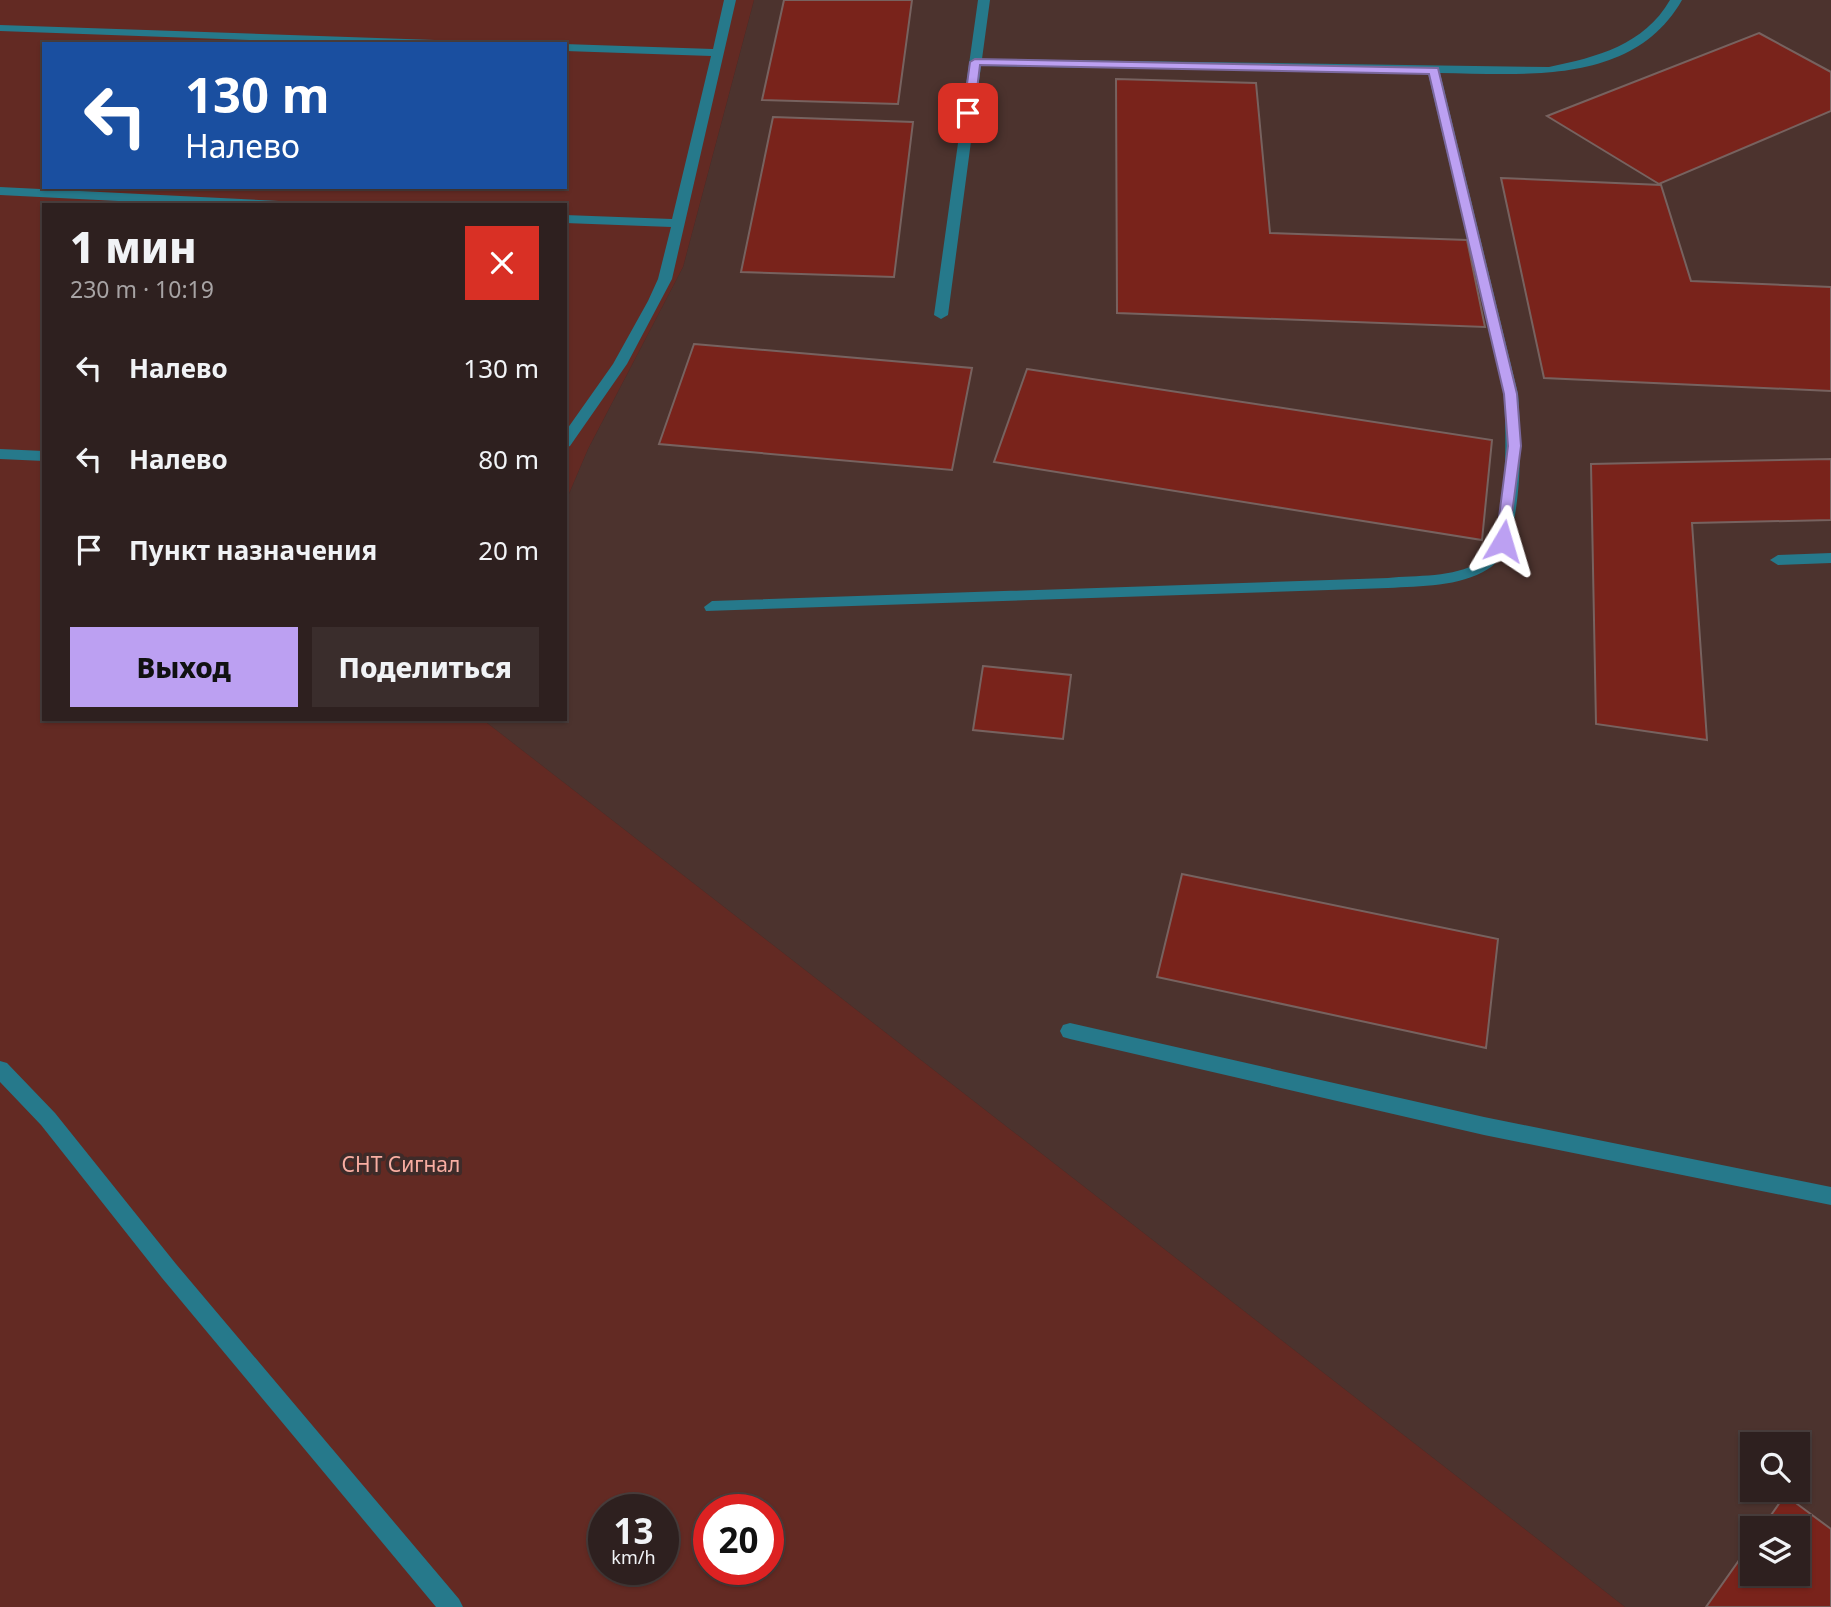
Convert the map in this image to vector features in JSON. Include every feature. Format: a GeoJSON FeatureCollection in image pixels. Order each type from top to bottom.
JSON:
{"type":"FeatureCollection","features":[{"type":"Feature","properties":{"kind":"lane"},"geometry":{"type":"LineString","coordinates":[[567,440],[615,371],[651,312],[665,279],[730,0]]}},
{"type":"Feature","properties":{"kind":"lane"},"geometry":{"type":"LineString","coordinates":[[941,315],[984,0]]}},
{"type":"Feature","properties":{"kind":"lane"},"geometry":{"type":"LineString","coordinates":[[975,62],[1549,71],[1591,62],[1641,41],[1669,17],[1676,0]]}},
{"type":"Feature","properties":{"kind":"lane"},"geometry":{"type":"LineString","coordinates":[[0,28],[406,42]]}},
{"type":"Feature","properties":{"kind":"lane"},"geometry":{"type":"LineString","coordinates":[[567,47],[717,53]]}},
{"type":"Feature","properties":{"kind":"lane"},"geometry":{"type":"LineString","coordinates":[[712,607],[1388,583],[1449,578],[1485,565],[1503,541],[1515,446],[1511,394],[1434,71]]}},
{"type":"Feature","properties":{"kind":"lane"},"geometry":{"type":"LineString","coordinates":[[0,191],[239,203]]}},
{"type":"Feature","properties":{"kind":"lane"},"geometry":{"type":"LineString","coordinates":[[567,219],[677,223]]}},
{"type":"Feature","properties":{"kind":"lane"},"geometry":{"type":"LineString","coordinates":[[0,454],[42,456]]}},
{"type":"Feature","properties":{"kind":"lane"},"geometry":{"type":"LineString","coordinates":[[1778,560],[1831,558]]}},
{"type":"Feature","properties":{"kind":"lane"},"geometry":{"type":"LineString","coordinates":[[1070,1031],[1484,1126],[1831,1196]]}},
{"type":"Feature","properties":{"kind":"lane"},"geometry":{"type":"LineString","coordinates":[[0,1069],[48,1119],[169,1272],[451,1607]]}},
{"type":"Feature","properties":{"kind":"shaded area"},"geometry":{"type":"Polygon","coordinates":[[[754,0],[1831,0],[1831,1607],[1625,1607],[485,721],[567,721],[567,498],[588,449],[683,267],[754,0]]]}},
{"type":"Feature","properties":{"kind":"green space","name":"СНТ Сигнал"},"geometry":{"type":"Polygon","coordinates":[[[0,0],[754,0],[683,267],[588,449],[567,498],[567,203],[42,203],[42,721],[485,721],[1625,1607],[0,1607],[0,0]]]}},
{"type":"Feature","properties":{"kind":"building"},"geometry":{"type":"Polygon","coordinates":[[[784,0],[912,0],[898,104],[762,100],[784,0]]]}},
{"type":"Feature","properties":{"kind":"building"},"geometry":{"type":"Polygon","coordinates":[[[1759,33],[1831,72],[1831,111],[1659,184],[1547,116],[1759,33]]]}},
{"type":"Feature","properties":{"kind":"building"},"geometry":{"type":"Polygon","coordinates":[[[1116,79],[1256,83],[1270,233],[1467,240],[1485,327],[1117,313],[1116,79]]]}},
{"type":"Feature","properties":{"kind":"building"},"geometry":{"type":"Polygon","coordinates":[[[773,117],[913,122],[894,277],[741,272],[773,117]]]}},
{"type":"Feature","properties":{"kind":"building"},"geometry":{"type":"Polygon","coordinates":[[[1501,178],[1661,185],[1691,281],[1831,287],[1831,391],[1544,378],[1501,178]]]}},
{"type":"Feature","properties":{"kind":"building"},"geometry":{"type":"Polygon","coordinates":[[[694,344],[972,368],[952,470],[659,444],[694,344]]]}},
{"type":"Feature","properties":{"kind":"building"},"geometry":{"type":"Polygon","coordinates":[[[1027,369],[1492,440],[1482,540],[994,462],[1027,369]]]}},
{"type":"Feature","properties":{"kind":"building"},"geometry":{"type":"Polygon","coordinates":[[[1831,459],[1831,520],[1692,523],[1707,740],[1596,724],[1591,464],[1831,459]]]}},
{"type":"Feature","properties":{"kind":"building"},"geometry":{"type":"Polygon","coordinates":[[[983,666],[1071,675],[1063,739],[973,730],[983,666]]]}},
{"type":"Feature","properties":{"kind":"building"},"geometry":{"type":"Polygon","coordinates":[[[1182,874],[1498,939],[1486,1048],[1157,977],[1182,874]]]}},
{"type":"Feature","properties":{"kind":"building"},"geometry":{"type":"Polygon","coordinates":[[[1780,1502],[1794,1502],[1831,1529],[1831,1607],[1706,1607],[1740,1559],[1740,1586],[1810,1586],[1810,1516],[1770,1516],[1780,1502]]]}},
{"type":"Feature","properties":{"kind":"route"},"geometry":{"type":"LineString","coordinates":[[968,113],[975,62],[1434,71],[1511,394],[1515,446],[1503,541]]}}]}
